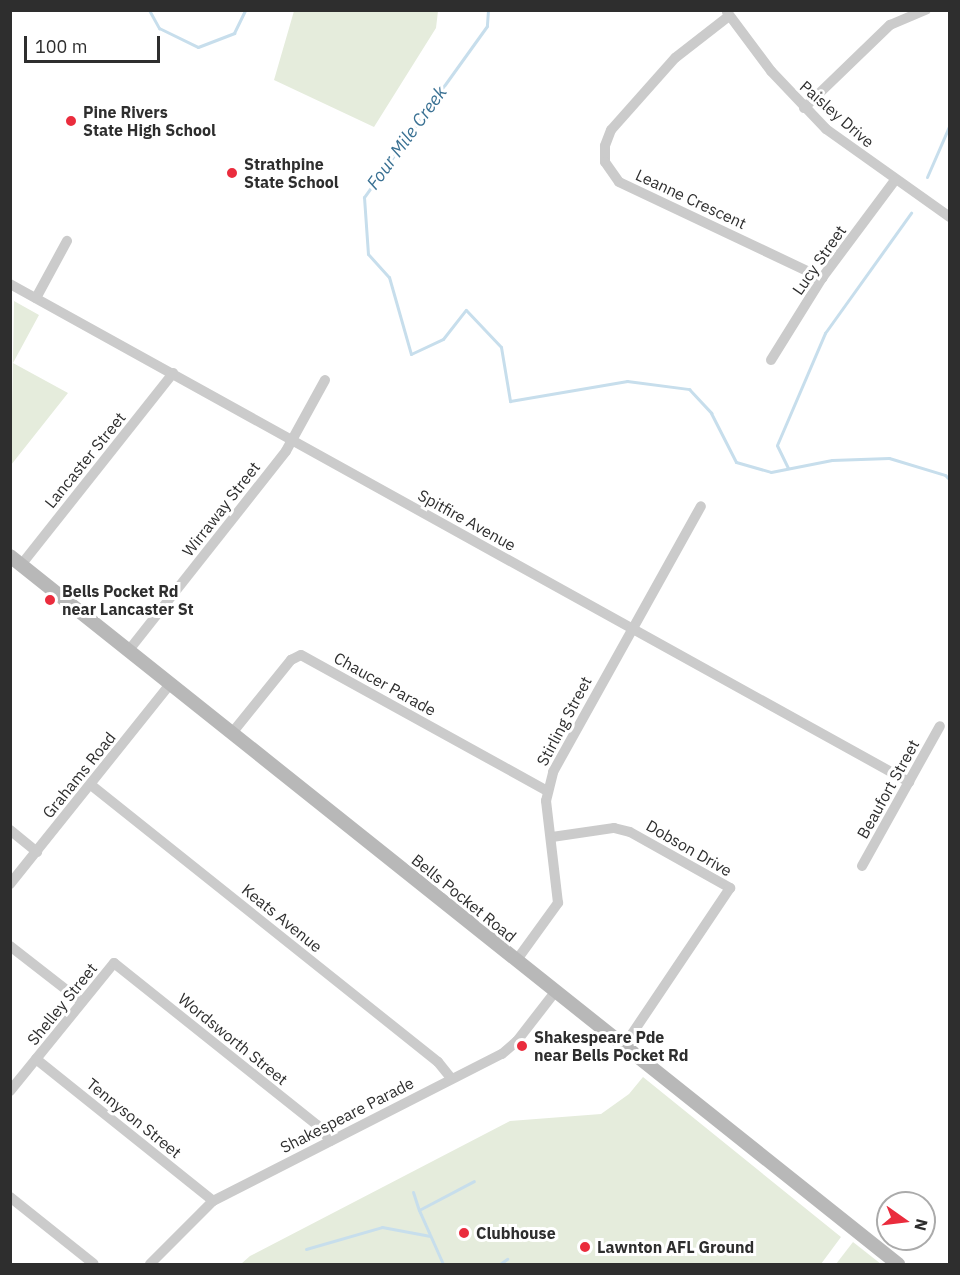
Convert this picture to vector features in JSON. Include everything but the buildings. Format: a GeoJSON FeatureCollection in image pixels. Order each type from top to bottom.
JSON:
{"type":"FeatureCollection","features":[{"type":"Feature","properties":{"kind":"main road","name":"Bells Pocket Road"},"geometry":{"type":"LineString","coordinates":[[16,560],[898,1264]]}},
{"type":"Feature","properties":{"kind":"street"},"geometry":{"type":"LineString","coordinates":[[804,108],[890,25],[926,10]]}},
{"type":"Feature","properties":{"kind":"street","name":"Paisley Drive"},"geometry":{"type":"LineString","coordinates":[[728,13],[804,108],[895,180],[950,217]]}},
{"type":"Feature","properties":{"kind":"street","name":"Leanne Crescent"},"geometry":{"type":"LineString","coordinates":[[728,13],[675,58],[611,130],[604,146],[605,162],[619,182],[822,278]]}},
{"type":"Feature","properties":{"kind":"street","name":"Lucy Street"},"geometry":{"type":"LineString","coordinates":[[771,360],[822,278],[895,180]]}},
{"type":"Feature","properties":{"kind":"street"},"geometry":{"type":"LineString","coordinates":[[36,298],[67,242]]}},
{"type":"Feature","properties":{"kind":"street","name":"Spitfire Avenue"},"geometry":{"type":"LineString","coordinates":[[10,284],[909,782]]}},
{"type":"Feature","properties":{"kind":"street","name":"Lancaster Street"},"geometry":{"type":"LineString","coordinates":[[16,560],[173,373]]}},
{"type":"Feature","properties":{"kind":"street","name":"Wirraway Street"},"geometry":{"type":"LineString","coordinates":[[129,650],[294,440],[325,380]]}},
{"type":"Feature","properties":{"kind":"street","name":"Stirling Street"},"geometry":{"type":"LineString","coordinates":[[516,960],[558,903],[546,789],[632,628],[701,506]]}},
{"type":"Feature","properties":{"kind":"street","name":"Chaucer Parade"},"geometry":{"type":"LineString","coordinates":[[232,733],[291,660],[301,655],[546,789]]}},
{"type":"Feature","properties":{"kind":"street","name":"Grahams Road"},"geometry":{"type":"LineString","coordinates":[[10,884],[170,684]]}},
{"type":"Feature","properties":{"kind":"street","name":"Beaufort Street"},"geometry":{"type":"LineString","coordinates":[[862,866],[940,726]]}},
{"type":"Feature","properties":{"kind":"street","name":"Keats Avenue"},"geometry":{"type":"LineString","coordinates":[[90,785],[438,1062],[451,1078]]}},
{"type":"Feature","properties":{"kind":"street","name":"Dobson Drive"},"geometry":{"type":"LineString","coordinates":[[552,837],[614,828],[630,832],[730,888],[624,1046]]}},
{"type":"Feature","properties":{"kind":"street"},"geometry":{"type":"LineString","coordinates":[[10,831],[36,852]]}},
{"type":"Feature","properties":{"kind":"street"},"geometry":{"type":"LineString","coordinates":[[10,946],[82,1002]]}},
{"type":"Feature","properties":{"kind":"street","name":"Shelley Street"},"geometry":{"type":"LineString","coordinates":[[10,1091],[114,963]]}},
{"type":"Feature","properties":{"kind":"street","name":"Wordsworth Street"},"geometry":{"type":"LineString","coordinates":[[114,963],[317,1125],[331,1141]]}},
{"type":"Feature","properties":{"kind":"street","name":"Shakespeare Parade"},"geometry":{"type":"LineString","coordinates":[[150,1264],[213,1201],[502,1054],[517,1041],[555,992]]}},
{"type":"Feature","properties":{"kind":"street","name":"Tennyson Street"},"geometry":{"type":"LineString","coordinates":[[36,1059],[213,1201]]}},
{"type":"Feature","properties":{"kind":"street"},"geometry":{"type":"LineString","coordinates":[[10,1197],[94,1264]]}},
{"type":"Feature","properties":{"kind":"green space"},"geometry":{"type":"Polygon","coordinates":[[[294,10],[438,11],[436,28],[374,127],[274,80],[294,10]]]}},
{"type":"Feature","properties":{"kind":"green space"},"geometry":{"type":"Polygon","coordinates":[[[14,301],[39,315],[13,363],[68,393],[11,465],[14,301]]]}},
{"type":"Feature","properties":{"kind":"green space"},"geometry":{"type":"Polygon","coordinates":[[[643,1077],[841,1237],[821,1264],[241,1264],[250,1256],[510,1121],[601,1114],[629,1094],[643,1077]]]}},
{"type":"Feature","properties":{"kind":"green space"},"geometry":{"type":"Polygon","coordinates":[[[853,1242],[881,1264],[836,1264],[853,1242]]]}},
{"type":"Feature","properties":{"kind":"waterway","name":"Four Mile Creek"},"geometry":{"type":"LineString","coordinates":[[149,10],[159,28],[198,47],[234,33],[245,10]]}},
{"type":"Feature","properties":{"kind":"waterway","name":"Four Mile Creek"},"geometry":{"type":"LineString","coordinates":[[488,10],[487,26],[364,197],[368,254],[389,277],[411,354],[443,339],[466,310],[501,347],[510,401],[627,381],[689,389],[711,413],[736,462],[771,472],[832,460],[889,458],[945,475],[950,480]]}},
{"type":"Feature","properties":{"kind":"waterway"},"geometry":{"type":"LineString","coordinates":[[927,177],[950,124]]}},
{"type":"Feature","properties":{"kind":"waterway"},"geometry":{"type":"LineString","coordinates":[[788,468],[777,445],[825,333],[911,213]]}},
{"type":"Feature","properties":{"kind":"waterway"},"geometry":{"type":"LineString","coordinates":[[443,1264],[419,1210],[474,1181]]}},
{"type":"Feature","properties":{"kind":"waterway"},"geometry":{"type":"LineString","coordinates":[[413,1192],[419,1210]]}},
{"type":"Feature","properties":{"kind":"waterway"},"geometry":{"type":"LineString","coordinates":[[306,1249],[382,1227],[430,1236]]}},
{"type":"Feature","properties":{"kind":"waterway"},"geometry":{"type":"LineString","coordinates":[[500,1264],[507,1259]]}},
{"type":"Feature","properties":{"kind":"place","name":"Pine Rivers State High School"},"geometry":{"type":"Point","coordinates":[71,121]}},
{"type":"Feature","properties":{"kind":"place","name":"Strathpine State School"},"geometry":{"type":"Point","coordinates":[232,173]}},
{"type":"Feature","properties":{"kind":"place","name":"Bells Pocket Rd near Lancaster St"},"geometry":{"type":"Point","coordinates":[50,600]}},
{"type":"Feature","properties":{"kind":"place","name":"Shakespeare Pde near Bells Pocket Rd"},"geometry":{"type":"Point","coordinates":[522,1046]}},
{"type":"Feature","properties":{"kind":"place","name":"Clubhouse"},"geometry":{"type":"Point","coordinates":[464,1233]}},
{"type":"Feature","properties":{"kind":"place","name":"Lawnton AFL Ground"},"geometry":{"type":"Point","coordinates":[585,1247]}}]}
